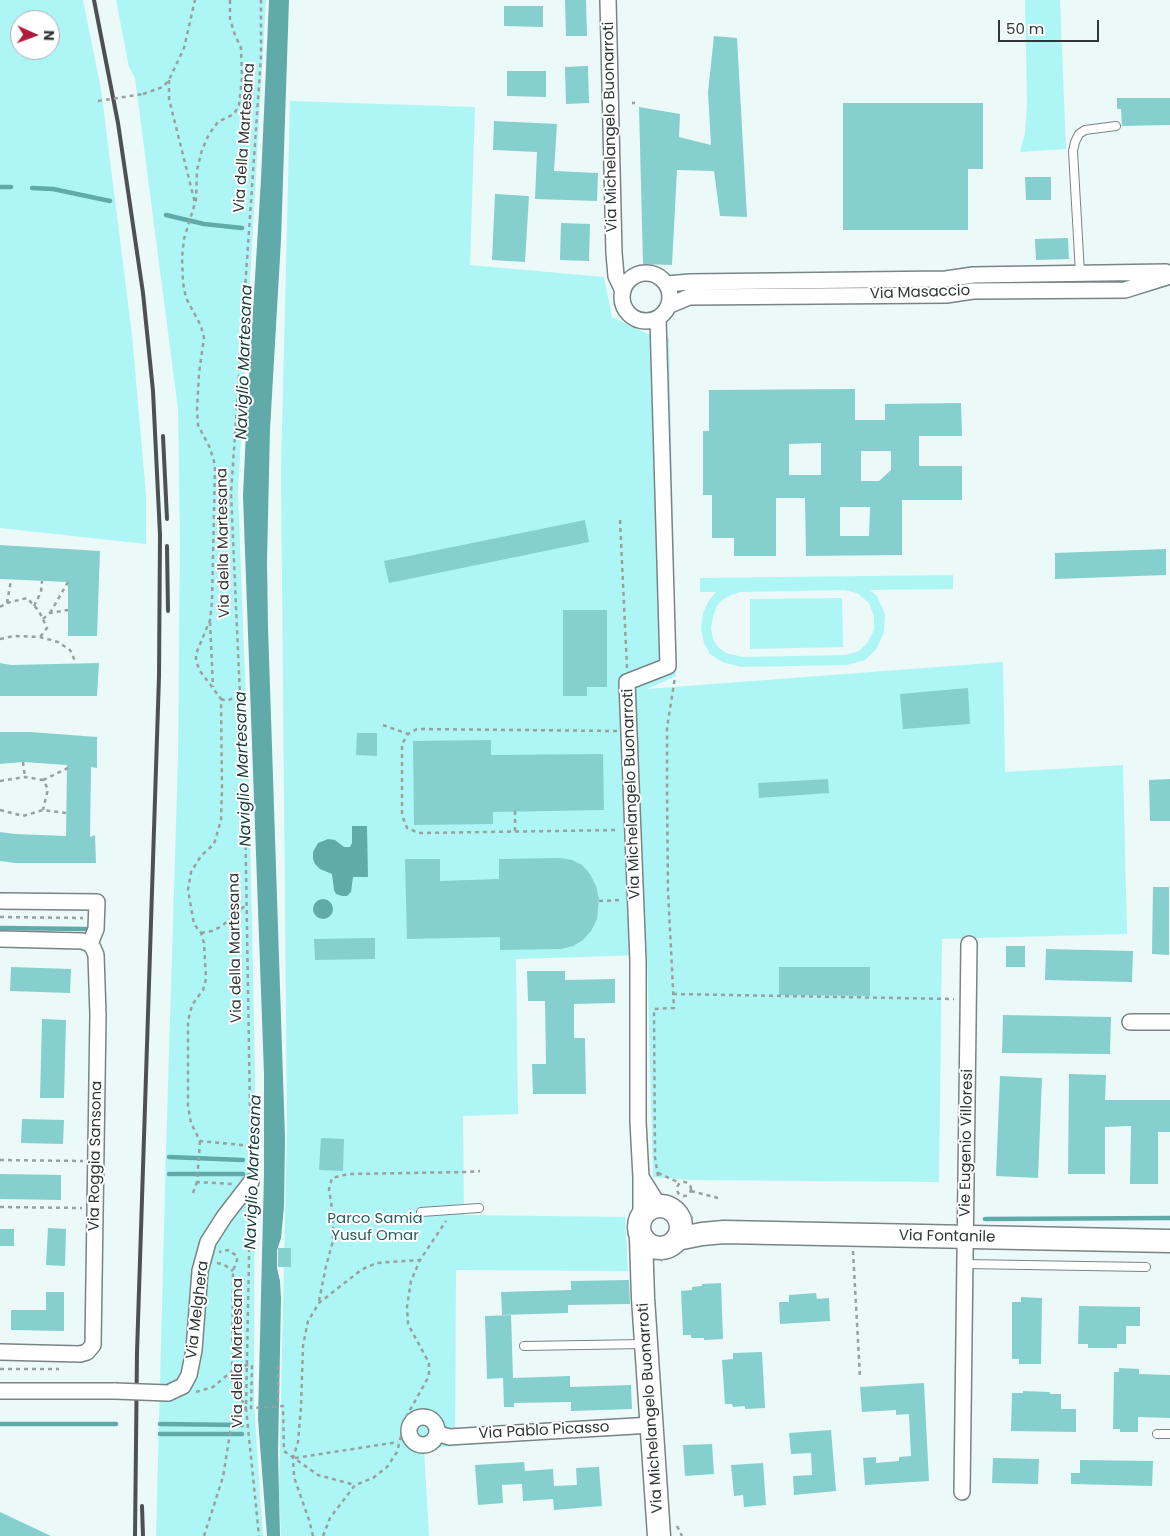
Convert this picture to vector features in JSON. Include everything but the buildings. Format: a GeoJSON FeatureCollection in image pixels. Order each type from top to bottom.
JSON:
{"type":"FeatureCollection","features":[{"type":"Feature","properties":{"kind":"street","name":"Via Michelangelo Buonarroti"},"geometry":{"type":"LineString","coordinates":[[608,0],[614,253],[616,276],[623,292]]}},
{"type":"Feature","properties":{"kind":"street","name":"Via Michelangelo Buonarroti"},"geometry":{"type":"LineString","coordinates":[[614,253],[624,268],[634,276]]}},
{"type":"Feature","properties":{"kind":"street","name":"Via Masaccio"},"geometry":{"type":"LineString","coordinates":[[667,284],[690,282],[946,279],[973,275],[1170,272]]}},
{"type":"Feature","properties":{"kind":"street"},"geometry":{"type":"LineString","coordinates":[[658,318],[646,322],[631,316],[624,307],[623,292],[626,284],[634,276],[646,273],[660,277],[667,284],[670,294],[670,305]]}},
{"type":"Feature","properties":{"kind":"street","name":"Via Masaccio"},"geometry":{"type":"LineString","coordinates":[[658,318],[666,312],[670,305],[689,297],[946,295],[973,291],[1124,290],[1170,276]]}},
{"type":"Feature","properties":{"kind":"street","name":"Via Michelangelo Buonarroti"},"geometry":{"type":"LineString","coordinates":[[658,318],[668,666],[628,682],[638,961],[638,1122],[641,1177],[666,1221]]}},
{"type":"Feature","properties":{"kind":"street","name":"Via Roggia Sansona"},"geometry":{"type":"LineString","coordinates":[[0,901],[97,902],[93,949],[98,1016],[94,1341],[90,1349],[85,1353],[0,1352]]}},
{"type":"Feature","properties":{"kind":"street"},"geometry":{"type":"LineString","coordinates":[[0,939],[82,941],[93,949]]}},
{"type":"Feature","properties":{"kind":"street","name":"Vie Eugenio Villoresi"},"geometry":{"type":"LineString","coordinates":[[962,1492],[970,944]]}},
{"type":"Feature","properties":{"kind":"street"},"geometry":{"type":"LineString","coordinates":[[1130,1022],[1170,1022]]}},
{"type":"Feature","properties":{"kind":"street","name":"Via Michelangelo Buonarroti"},"geometry":{"type":"LineString","coordinates":[[641,1177],[666,1221]]}},
{"type":"Feature","properties":{"kind":"street","name":"Via Melghera"},"geometry":{"type":"LineString","coordinates":[[0,1391],[168,1393],[183,1386],[189,1375],[194,1350],[200,1271],[208,1242],[224,1217],[249,1185]]}},
{"type":"Feature","properties":{"kind":"street","name":"Via Michelangelo Buonarroti"},"geometry":{"type":"LineString","coordinates":[[659,1536],[643,1280],[666,1221]]}},
{"type":"Feature","properties":{"kind":"street","name":"Via Fontanile"},"geometry":{"type":"LineString","coordinates":[[666,1221],[724,1232],[1170,1241]]}},
{"type":"Feature","properties":{"kind":"street","name":"Via Pablo Picasso"},"geometry":{"type":"LineString","coordinates":[[443,1435],[652,1425]]}},
{"type":"Feature","properties":{"kind":"lane"},"geometry":{"type":"LineString","coordinates":[[1080,274],[1073,151],[1075,142],[1079,134],[1085,130],[1116,126]]}},
{"type":"Feature","properties":{"kind":"lane"},"geometry":{"type":"LineString","coordinates":[[420,1212],[479,1208]]}},
{"type":"Feature","properties":{"kind":"lane"},"geometry":{"type":"LineString","coordinates":[[965,1264],[1146,1266]]}},
{"type":"Feature","properties":{"kind":"lane"},"geometry":{"type":"LineString","coordinates":[[524,1346],[647,1344]]}},
{"type":"Feature","properties":{"kind":"lane"},"geometry":{"type":"LineString","coordinates":[[1157,1434],[1170,1434]]}},
{"type":"Feature","properties":{"kind":"path"},"geometry":{"type":"LineString","coordinates":[[98,102],[143,94],[163,87],[184,48],[195,0]]}},
{"type":"Feature","properties":{"kind":"path"},"geometry":{"type":"LineString","coordinates":[[213,688],[210,620],[215,465],[210,448],[198,425],[199,373],[204,338],[201,326],[186,298],[183,283],[182,257],[184,239],[190,225],[195,203],[197,170],[202,150],[209,134],[218,122],[234,114],[240,105],[242,78],[241,48],[230,18],[230,0]]}},
{"type":"Feature","properties":{"kind":"path","name":"Via della Martesana"},"geometry":{"type":"LineString","coordinates":[[259,1536],[246,1408],[249,1185],[252,1146],[247,904],[231,493],[261,56],[262,0]]}},
{"type":"Feature","properties":{"kind":"path"},"geometry":{"type":"LineString","coordinates":[[168,80],[169,99],[195,203]]}},
{"type":"Feature","properties":{"kind":"path"},"geometry":{"type":"LineString","coordinates":[[620,520],[628,682]]}},
{"type":"Feature","properties":{"kind":"path"},"geometry":{"type":"LineString","coordinates":[[7,603],[11,580]]}},
{"type":"Feature","properties":{"kind":"path"},"geometry":{"type":"LineString","coordinates":[[34,606],[41,592],[42,581]]}},
{"type":"Feature","properties":{"kind":"path"},"geometry":{"type":"LineString","coordinates":[[43,619],[50,613],[68,582]]}},
{"type":"Feature","properties":{"kind":"path"},"geometry":{"type":"LineString","coordinates":[[0,607],[7,603],[27,598],[40,611],[43,619],[46,628],[40,637]]}},
{"type":"Feature","properties":{"kind":"path"},"geometry":{"type":"LineString","coordinates":[[50,613],[68,610]]}},
{"type":"Feature","properties":{"kind":"path"},"geometry":{"type":"LineString","coordinates":[[193,1193],[197,1182],[200,1141],[191,1123],[188,1106],[188,1021],[192,1005],[203,990],[206,979],[204,943],[201,932],[194,924],[188,890],[191,872],[201,856],[214,844],[221,820],[221,699],[200,671],[196,660],[196,654],[210,620]]}},
{"type":"Feature","properties":{"kind":"path"},"geometry":{"type":"LineString","coordinates":[[0,639],[14,636],[40,637],[58,642],[70,650],[76,663]]}},
{"type":"Feature","properties":{"kind":"path"},"geometry":{"type":"LineString","coordinates":[[659,1180],[657,1172],[654,1009],[674,1008],[668,891],[667,728],[675,671]]}},
{"type":"Feature","properties":{"kind":"path"},"geometry":{"type":"LineString","coordinates":[[221,699],[227,700],[240,695]]}},
{"type":"Feature","properties":{"kind":"path"},"geometry":{"type":"LineString","coordinates":[[383,725],[408,734]]}},
{"type":"Feature","properties":{"kind":"path"},"geometry":{"type":"LineString","coordinates":[[629,731],[417,729],[408,734],[402,744],[402,815],[407,828],[419,833],[633,830]]}},
{"type":"Feature","properties":{"kind":"path"},"geometry":{"type":"LineString","coordinates":[[23,762],[25,777]]}},
{"type":"Feature","properties":{"kind":"path"},"geometry":{"type":"LineString","coordinates":[[0,781],[25,777],[43,780],[72,766]]}},
{"type":"Feature","properties":{"kind":"path"},"geometry":{"type":"LineString","coordinates":[[43,780],[48,790],[43,810]]}},
{"type":"Feature","properties":{"kind":"path"},"geometry":{"type":"LineString","coordinates":[[0,810],[23,816],[43,810],[66,813]]}},
{"type":"Feature","properties":{"kind":"path"},"geometry":{"type":"LineString","coordinates":[[515,811],[515,832]]}},
{"type":"Feature","properties":{"kind":"path"},"geometry":{"type":"LineString","coordinates":[[599,901],[635,899]]}},
{"type":"Feature","properties":{"kind":"path"},"geometry":{"type":"LineString","coordinates":[[201,932],[212,931],[222,926],[247,904]]}},
{"type":"Feature","properties":{"kind":"path"},"geometry":{"type":"LineString","coordinates":[[0,917],[96,919]]}},
{"type":"Feature","properties":{"kind":"path"},"geometry":{"type":"LineString","coordinates":[[673,994],[956,999]]}},
{"type":"Feature","properties":{"kind":"path"},"geometry":{"type":"LineString","coordinates":[[200,1141],[252,1146]]}},
{"type":"Feature","properties":{"kind":"path"},"geometry":{"type":"LineString","coordinates":[[0,1160],[97,1161]]}},
{"type":"Feature","properties":{"kind":"path"},"geometry":{"type":"LineString","coordinates":[[319,1303],[333,1241],[333,1215],[329,1189],[332,1178],[349,1174],[480,1171]]}},
{"type":"Feature","properties":{"kind":"path"},"geometry":{"type":"LineString","coordinates":[[657,1172],[680,1183],[688,1183],[691,1191]]}},
{"type":"Feature","properties":{"kind":"path"},"geometry":{"type":"LineString","coordinates":[[197,1182],[249,1185]]}},
{"type":"Feature","properties":{"kind":"path"},"geometry":{"type":"LineString","coordinates":[[666,1221],[679,1194],[677,1190],[680,1183]]}},
{"type":"Feature","properties":{"kind":"path"},"geometry":{"type":"LineString","coordinates":[[679,1194],[686,1196],[691,1191]]}},
{"type":"Feature","properties":{"kind":"path"},"geometry":{"type":"LineString","coordinates":[[691,1191],[718,1198]]}},
{"type":"Feature","properties":{"kind":"path"},"geometry":{"type":"LineString","coordinates":[[0,1207],[96,1209]]}},
{"type":"Feature","properties":{"kind":"path"},"geometry":{"type":"LineString","coordinates":[[323,1536],[330,1518],[355,1485],[373,1478],[387,1467],[396,1452],[406,1417],[430,1376],[429,1363],[408,1324],[411,1281],[420,1260],[447,1219],[461,1209]]}},
{"type":"Feature","properties":{"kind":"path"},"geometry":{"type":"LineString","coordinates":[[852,1245],[860,1377]]}},
{"type":"Feature","properties":{"kind":"path"},"geometry":{"type":"LineString","coordinates":[[204,1536],[223,1476],[232,1422],[236,1414],[246,1408],[232,1381],[233,1271],[237,1256],[231,1251],[224,1250],[214,1257],[213,1263],[223,1264],[233,1271]]}},
{"type":"Feature","properties":{"kind":"path"},"geometry":{"type":"LineString","coordinates":[[313,1536],[294,1477],[293,1458],[299,1433],[303,1346],[308,1321],[319,1303],[349,1278],[368,1267],[376,1263],[420,1260]]}},
{"type":"Feature","properties":{"kind":"path"},"geometry":{"type":"LineString","coordinates":[[278,1362],[278,1402]]}},
{"type":"Feature","properties":{"kind":"path"},"geometry":{"type":"LineString","coordinates":[[193,1392],[214,1387],[232,1371],[252,1365],[251,1408],[283,1406],[284,1451],[318,1476],[355,1485]]}},
{"type":"Feature","properties":{"kind":"path"},"geometry":{"type":"LineString","coordinates":[[406,1417],[420,1411],[432,1412],[442,1420],[443,1435]]}},
{"type":"Feature","properties":{"kind":"path"},"geometry":{"type":"LineString","coordinates":[[293,1458],[398,1442]]}},
{"type":"Feature","properties":{"kind":"green space"},"geometry":{"type":"Polygon","coordinates":[[[0,0],[83,0],[101,89],[132,335],[146,495],[146,544],[0,528],[0,0]]]}},
{"type":"Feature","properties":{"kind":"green space"},"geometry":{"type":"Polygon","coordinates":[[[116,0],[266,0],[238,492],[249,781],[255,1071],[254,1403],[263,1536],[156,1536],[178,758],[180,539],[178,409],[135,78],[129,67],[116,0]]]}},
{"type":"Feature","properties":{"kind":"green space"},"geometry":{"type":"Polygon","coordinates":[[[1025,0],[1060,0],[1066,149],[1020,152],[1025,133],[1027,104],[1025,0]]]}},
{"type":"Feature","properties":{"kind":"green space","name":"Parco Samia Yusuf Omar"},"geometry":{"type":"Polygon","coordinates":[[[290,101],[475,107],[470,265],[604,277],[612,317],[648,334],[669,338],[676,676],[647,689],[1003,662],[1005,772],[1123,765],[1127,934],[942,939],[939,1182],[690,1180],[653,1177],[647,955],[516,959],[518,1114],[463,1116],[464,1215],[625,1217],[628,1271],[456,1270],[455,1446],[424,1449],[429,1536],[281,1536],[279,1491],[287,1126],[281,470],[290,101]]]}},
{"type":"Feature","properties":{"kind":"green space"},"geometry":{"type":"Polygon","coordinates":[[[953,575],[953,589],[870,590],[877,596],[885,614],[884,632],[877,648],[865,660],[847,665],[741,667],[722,662],[710,654],[704,643],[701,629],[703,613],[709,600],[716,592],[700,592],[700,578],[953,575]],[[844,590],[741,592],[731,595],[722,600],[717,606],[711,629],[713,639],[718,647],[726,653],[743,657],[846,655],[859,651],[868,642],[874,630],[874,616],[869,603],[857,593],[844,590]]]}},
{"type":"Feature","properties":{"kind":"green space"},"geometry":{"type":"Polygon","coordinates":[[[842,598],[843,647],[750,649],[750,599],[842,598]]]}},
{"type":"Feature","properties":{"kind":"shaded area"},"geometry":{"type":"Polygon","coordinates":[[[269,0],[289,0],[281,240],[270,429],[267,562],[285,1138],[284,1206],[281,1238],[277,1250],[281,1298],[278,1452],[280,1536],[267,1536],[258,1419],[264,1174],[264,1074],[243,496],[269,0]]]}},
{"type":"Feature","properties":{"kind":"shaded area"},"geometry":{"type":"Polygon","coordinates":[[[352,826],[367,826],[368,877],[353,877],[351,892],[347,896],[342,896],[336,894],[334,890],[332,874],[320,869],[315,864],[313,852],[318,843],[328,839],[335,840],[344,847],[350,847],[352,843],[352,826]]]}},
{"type":"Feature","properties":{"kind":"shaded area"},"geometry":{"type":"Polygon","coordinates":[[[323,899],[330,902],[333,909],[330,916],[323,919],[316,916],[313,909],[316,902],[323,899]]]}},
{"type":"Feature","properties":{"kind":"waterway"},"geometry":{"type":"LineString","coordinates":[[0,187],[11,187]]}},
{"type":"Feature","properties":{"kind":"waterway"},"geometry":{"type":"LineString","coordinates":[[32,188],[53,189],[110,201]]}},
{"type":"Feature","properties":{"kind":"waterway"},"geometry":{"type":"LineString","coordinates":[[166,215],[204,224],[242,228]]}},
{"type":"Feature","properties":{"kind":"waterway"},"geometry":{"type":"LineString","coordinates":[[0,928],[87,929]]}},
{"type":"Feature","properties":{"kind":"waterway","name":"Naviglio Martesana"},"geometry":{"type":"LineString","coordinates":[[169,1157],[243,1160]]}},
{"type":"Feature","properties":{"kind":"waterway","name":"Naviglio Martesana"},"geometry":{"type":"LineString","coordinates":[[169,1174],[243,1174]]}},
{"type":"Feature","properties":{"kind":"waterway"},"geometry":{"type":"LineString","coordinates":[[985,1219],[1170,1218]]}},
{"type":"Feature","properties":{"kind":"waterway"},"geometry":{"type":"LineString","coordinates":[[0,1424],[116,1424]]}},
{"type":"Feature","properties":{"kind":"waterway"},"geometry":{"type":"LineString","coordinates":[[160,1424],[242,1425]]}},
{"type":"Feature","properties":{"kind":"waterway"},"geometry":{"type":"LineString","coordinates":[[160,1434],[242,1434]]}},
{"type":"Feature","properties":{"kind":"railway"},"geometry":{"type":"LineString","coordinates":[[94,0],[118,123],[143,293],[153,391],[160,535],[159,676],[137,1352],[135,1536]]}},
{"type":"Feature","properties":{"kind":"railway"},"geometry":{"type":"LineString","coordinates":[[163,436],[167,519]]}},
{"type":"Feature","properties":{"kind":"railway"},"geometry":{"type":"LineString","coordinates":[[167,546],[168,611]]}},
{"type":"Feature","properties":{"kind":"railway"},"geometry":{"type":"LineString","coordinates":[[142,1506],[143,1536]]}}]}
